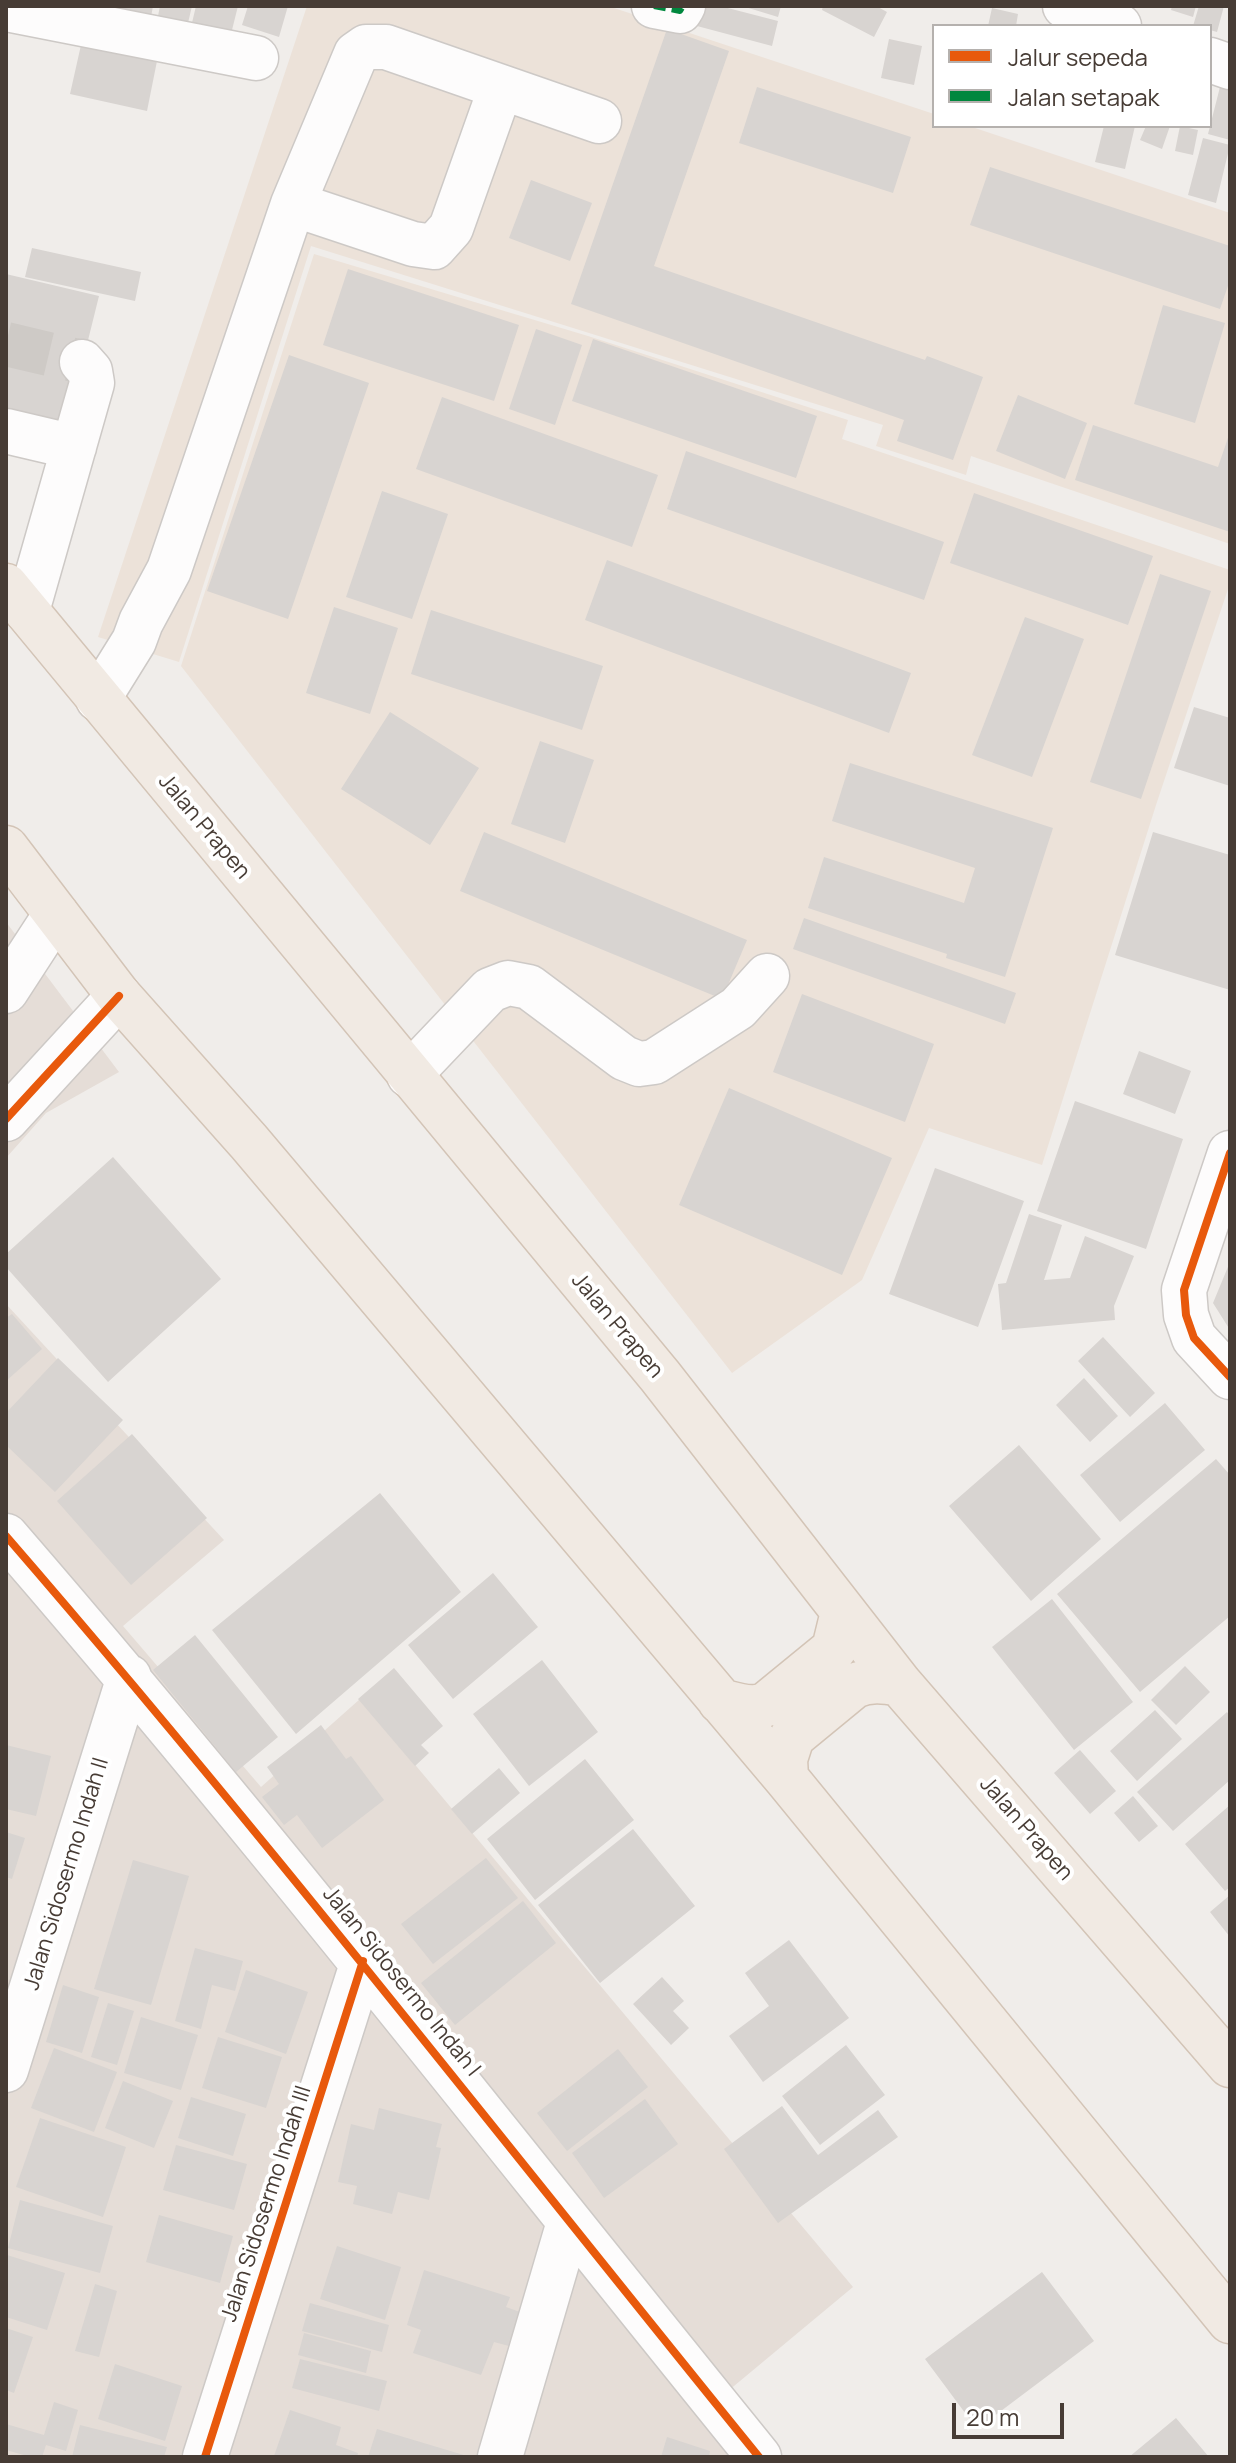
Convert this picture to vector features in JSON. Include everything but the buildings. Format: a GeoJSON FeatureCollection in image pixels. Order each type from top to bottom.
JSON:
{"type":"FeatureCollection","features":[{"type":"Feature","properties":{"kind":"main road","name":"Jalan Prapen"},"geometry":{"type":"LineString","coordinates":[[16,598],[660,1376],[900,1684],[1230,2065]]}},
{"type":"Feature","properties":{"kind":"main road"},"geometry":{"type":"LineString","coordinates":[[6,848],[119,996],[249,1142],[720,1701],[782,1739]]}},
{"type":"Feature","properties":{"kind":"main road"},"geometry":{"type":"LineString","coordinates":[[782,1739],[840,1672],[838,1640],[843,1612]]}},
{"type":"Feature","properties":{"kind":"main road"},"geometry":{"type":"LineString","coordinates":[[840,1672],[864,1682],[900,1684]]}},
{"type":"Feature","properties":{"kind":"main road"},"geometry":{"type":"LineString","coordinates":[[720,1701],[744,1707],[762,1707],[782,1739],[1230,2321]]}},
{"type":"Feature","properties":{"kind":"street"},"geometry":{"type":"LineString","coordinates":[[654,6],[680,11],[683,6]]}},
{"type":"Feature","properties":{"kind":"street"},"geometry":{"type":"LineString","coordinates":[[1065,6],[1114,24]]}},
{"type":"Feature","properties":{"kind":"street"},"geometry":{"type":"LineString","coordinates":[[6,9],[256,58]]}},
{"type":"Feature","properties":{"kind":"street"},"geometry":{"type":"LineString","coordinates":[[98,699],[134,641],[169,570],[293,204],[356,54],[366,47],[386,47],[599,121]]}},
{"type":"Feature","properties":{"kind":"street"},"geometry":{"type":"LineString","coordinates":[[293,204],[413,244],[434,247],[451,228],[501,87]]}},
{"type":"Feature","properties":{"kind":"street"},"geometry":{"type":"LineString","coordinates":[[16,598],[74,447],[92,383],[90,371],[82,362]]}},
{"type":"Feature","properties":{"kind":"street"},"geometry":{"type":"LineString","coordinates":[[6,431],[74,447]]}},
{"type":"Feature","properties":{"kind":"street"},"geometry":{"type":"LineString","coordinates":[[6,991],[56,914]]}},
{"type":"Feature","properties":{"kind":"street"},"geometry":{"type":"LineString","coordinates":[[409,1075],[490,990],[508,983],[529,987],[624,1058],[639,1064],[654,1062],[738,1008],[767,976]]}},
{"type":"Feature","properties":{"kind":"street"},"geometry":{"type":"LineString","coordinates":[[6,1119],[119,996]]}},
{"type":"Feature","properties":{"kind":"street"},"geometry":{"type":"LineString","coordinates":[[1230,1153],[1184,1290],[1186,1315],[1194,1338],[1230,1377]]}},
{"type":"Feature","properties":{"kind":"street","name":"Jalan Sidosermo Indah I"},"geometry":{"type":"LineString","coordinates":[[6,1536],[129,1677],[363,1961],[759,2457]]}},
{"type":"Feature","properties":{"kind":"street","name":"Jalan Sidosermo Indah II"},"geometry":{"type":"LineString","coordinates":[[6,2070],[129,1677]]}},
{"type":"Feature","properties":{"kind":"street","name":"Jalan Sidosermo Indah III"},"geometry":{"type":"LineString","coordinates":[[205,2457],[363,1961]]}},
{"type":"Feature","properties":{"kind":"street"},"geometry":{"type":"LineString","coordinates":[[500,2457],[569,2222]]}},
{"type":"Feature","properties":{"kind":"shaded area"},"geometry":{"type":"Polygon","coordinates":[[[307,6],[608,6],[932,113],[932,128],[975,128],[1230,213],[1230,544],[971,456],[966,475],[876,446],[883,425],[311,246],[179,662],[98,637],[307,6]]]}},
{"type":"Feature","properties":{"kind":"shaded area"},"geometry":{"type":"Polygon","coordinates":[[[314,254],[588,336],[848,420],[842,439],[1230,570],[1230,583],[1042,1165],[929,1128],[862,1280],[732,1373],[181,666],[314,254]]]}},
{"type":"Feature","properties":{"kind":"shaded area"},"geometry":{"type":"Polygon","coordinates":[[[6,922],[119,1072],[46,1113],[6,1158],[6,922]]]}},
{"type":"Feature","properties":{"kind":"shaded area"},"geometry":{"type":"Polygon","coordinates":[[[6,1304],[224,1540],[123,1626],[261,1787],[360,1699],[853,2287],[728,2391],[780,2457],[6,2457],[6,1304]]]}},
{"type":"Feature","properties":{"kind":"tunnel"},"geometry":{"type":"LineString","coordinates":[[6,344],[82,362]]}},
{"type":"Feature","properties":{"kind":"marked path"},"geometry":{"type":"LineString","coordinates":[[654,6],[680,11],[683,6]]}},
{"type":"Feature","properties":{"kind":"cycle path"},"geometry":{"type":"LineString","coordinates":[[6,1119],[119,996]]}},
{"type":"Feature","properties":{"kind":"cycle path"},"geometry":{"type":"LineString","coordinates":[[1230,1153],[1184,1290],[1186,1315],[1194,1338],[1230,1377]]}},
{"type":"Feature","properties":{"kind":"cycle path"},"geometry":{"type":"LineString","coordinates":[[6,1536],[293,1878],[759,2457]]}},
{"type":"Feature","properties":{"kind":"cycle path"},"geometry":{"type":"LineString","coordinates":[[205,2457],[363,1961]]}}]}
